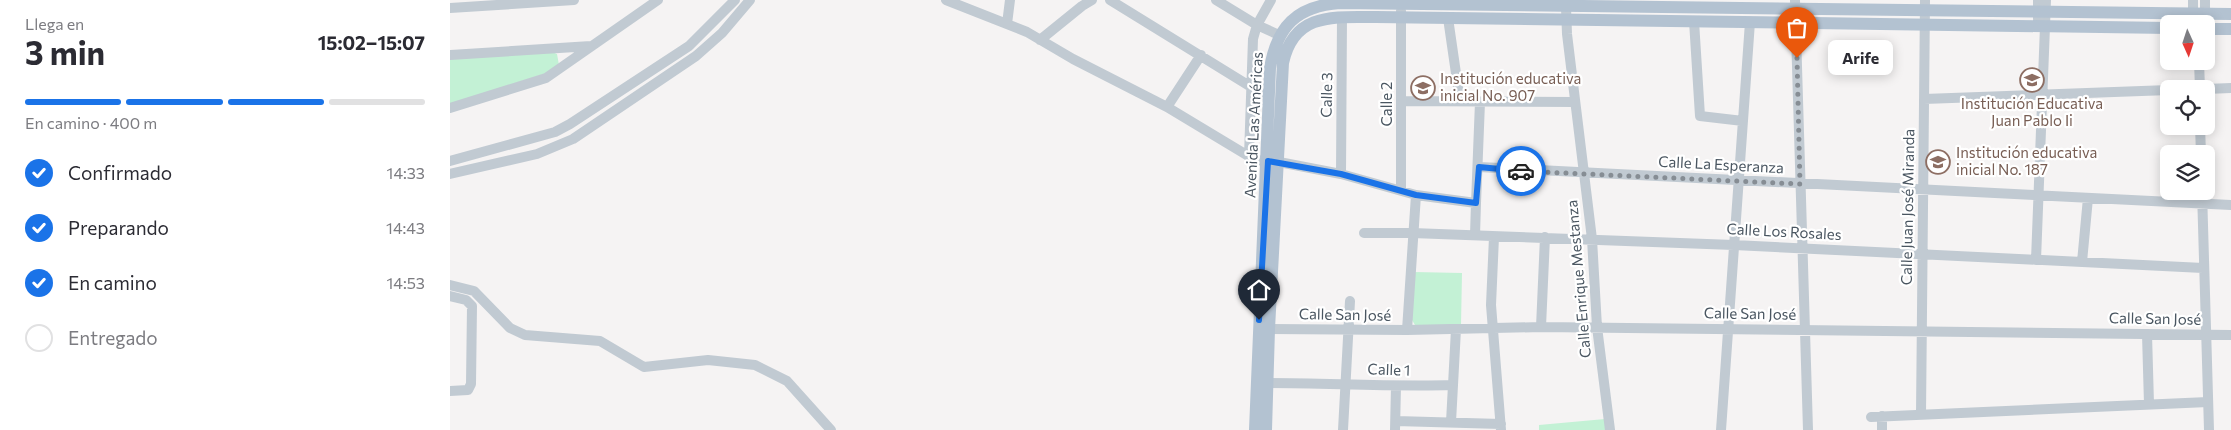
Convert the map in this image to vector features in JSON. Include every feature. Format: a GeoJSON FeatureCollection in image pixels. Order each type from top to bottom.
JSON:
{"type":"FeatureCollection","features":[{"type":"Feature","properties":{"kind":"main road","name":"Avenida Las Américas"},"geometry":{"type":"LineString","coordinates":[[1266,430],[1273,162],[1269,98],[1273,54],[1280,35],[1286,26],[1300,14],[1320,2],[1401,2],[1694,21],[2160,28]]}},
{"type":"Feature","properties":{"kind":"main road","name":"Avenida Las Américas"},"geometry":{"type":"LineString","coordinates":[[1256,430],[1273,162],[1278,140],[1284,63],[1288,48],[1296,34],[1308,24],[1326,18],[1342,17],[1448,18],[1566,13],[1590,4],[1697,4],[1727,8],[1795,4],[2042,6],[2160,16]]}},
{"type":"Feature","properties":{"kind":"main road"},"geometry":{"type":"LineString","coordinates":[[1727,8],[1727,22]]}},
{"type":"Feature","properties":{"kind":"main road","name":"Avenida Las Américas"},"geometry":{"type":"LineString","coordinates":[[2215,16],[2231,14]]}},
{"type":"Feature","properties":{"kind":"main road"},"geometry":{"type":"LineString","coordinates":[[2215,29],[2231,29]]}},
{"type":"Feature","properties":{"kind":"street"},"geometry":{"type":"LineString","coordinates":[[450,8],[574,0]]}},
{"type":"Feature","properties":{"kind":"street"},"geometry":{"type":"LineString","coordinates":[[450,108],[536,82],[565,65],[658,0]]}},
{"type":"Feature","properties":{"kind":"street"},"geometry":{"type":"LineString","coordinates":[[450,161],[555,132],[582,118],[690,46],[735,0]]}},
{"type":"Feature","properties":{"kind":"street"},"geometry":{"type":"LineString","coordinates":[[450,174],[537,154],[573,139],[696,56],[722,33],[750,0]]}},
{"type":"Feature","properties":{"kind":"street"},"geometry":{"type":"LineString","coordinates":[[946,0],[1007,24],[1040,40],[1167,107],[1258,161],[1341,174],[1416,195],[1476,203]]}},
{"type":"Feature","properties":{"kind":"street"},"geometry":{"type":"LineString","coordinates":[[1007,24],[1010,0]]}},
{"type":"Feature","properties":{"kind":"street"},"geometry":{"type":"LineString","coordinates":[[1040,40],[1092,0]]}},
{"type":"Feature","properties":{"kind":"street"},"geometry":{"type":"LineString","coordinates":[[1110,0],[1269,98]]}},
{"type":"Feature","properties":{"kind":"street"},"geometry":{"type":"LineString","coordinates":[[1216,0],[1257,25],[1280,35]]}},
{"type":"Feature","properties":{"kind":"street"},"geometry":{"type":"LineString","coordinates":[[1249,156],[1253,39],[1257,25],[1271,0]]}},
{"type":"Feature","properties":{"kind":"street"},"geometry":{"type":"LineString","coordinates":[[2192,0],[2198,15]]}},
{"type":"Feature","properties":{"kind":"street"},"geometry":{"type":"LineString","coordinates":[[2200,15],[2205,0]]}},
{"type":"Feature","properties":{"kind":"street","name":"Calle 2"},"geometry":{"type":"LineString","coordinates":[[1401,2],[1403,102],[1401,190]]}},
{"type":"Feature","properties":{"kind":"street"},"geometry":{"type":"LineString","coordinates":[[1795,4],[1808,430]]}},
{"type":"Feature","properties":{"kind":"street","name":"Calle Juan José Miranda"},"geometry":{"type":"LineString","coordinates":[[1921,415],[1925,5]]}},
{"type":"Feature","properties":{"kind":"street"},"geometry":{"type":"LineString","coordinates":[[2036,260],[2042,95],[2042,6]]}},
{"type":"Feature","properties":{"kind":"street","name":"Calle Enrique Mestanza"},"geometry":{"type":"LineString","coordinates":[[1566,13],[1592,239],[1597,327],[1610,430]]}},
{"type":"Feature","properties":{"kind":"street","name":"Calle 3"},"geometry":{"type":"LineString","coordinates":[[1341,174],[1342,17]]}},
{"type":"Feature","properties":{"kind":"street"},"geometry":{"type":"LineString","coordinates":[[1448,18],[1460,101]]}},
{"type":"Feature","properties":{"kind":"street"},"geometry":{"type":"LineString","coordinates":[[1694,21],[1700,116],[1743,121]]}},
{"type":"Feature","properties":{"kind":"street"},"geometry":{"type":"LineString","coordinates":[[1721,430],[1750,22]]}},
{"type":"Feature","properties":{"kind":"street"},"geometry":{"type":"LineString","coordinates":[[450,55],[592,46]]}},
{"type":"Feature","properties":{"kind":"street"},"geometry":{"type":"LineString","coordinates":[[557,48],[565,65]]}},
{"type":"Feature","properties":{"kind":"street"},"geometry":{"type":"LineString","coordinates":[[1167,107],[1201,55]]}},
{"type":"Feature","properties":{"kind":"street"},"geometry":{"type":"LineString","coordinates":[[2215,89],[2231,88]]}},
{"type":"Feature","properties":{"kind":"street"},"geometry":{"type":"LineString","coordinates":[[1924,99],[2160,90]]}},
{"type":"Feature","properties":{"kind":"street"},"geometry":{"type":"LineString","coordinates":[[1403,102],[1575,102]]}},
{"type":"Feature","properties":{"kind":"street"},"geometry":{"type":"LineString","coordinates":[[1475,235],[1480,102]]}},
{"type":"Feature","properties":{"kind":"street","name":"Calle La Esperanza"},"geometry":{"type":"LineString","coordinates":[[1479,167],[1584,174],[2231,205]]}},
{"type":"Feature","properties":{"kind":"street"},"geometry":{"type":"LineString","coordinates":[[1407,330],[1416,195]]}},
{"type":"Feature","properties":{"kind":"street"},"geometry":{"type":"LineString","coordinates":[[2082,262],[2088,198]]}},
{"type":"Feature","properties":{"kind":"street"},"geometry":{"type":"LineString","coordinates":[[2202,203],[2205,335],[2210,430]]}},
{"type":"Feature","properties":{"kind":"street","name":"Calle Los Rosales"},"geometry":{"type":"LineString","coordinates":[[1364,233],[1734,244],[2203,268]]}},
{"type":"Feature","properties":{"kind":"street"},"geometry":{"type":"LineString","coordinates":[[1396,386],[1396,426],[1452,422],[1501,427],[1492,329],[1494,237]]}},
{"type":"Feature","properties":{"kind":"street"},"geometry":{"type":"LineString","coordinates":[[1541,327],[1544,237]]}},
{"type":"Feature","properties":{"kind":"street"},"geometry":{"type":"LineString","coordinates":[[450,285],[474,291],[510,328],[517,332],[525,335],[600,341],[644,367],[708,360],[755,365],[787,381],[831,430]]}},
{"type":"Feature","properties":{"kind":"street"},"geometry":{"type":"LineString","coordinates":[[450,296],[466,300],[472,306],[471,384],[468,390],[450,391]]}},
{"type":"Feature","properties":{"kind":"street"},"geometry":{"type":"LineString","coordinates":[[1343,430],[1344,383],[1350,301]]}},
{"type":"Feature","properties":{"kind":"street","name":"Calle San José"},"geometry":{"type":"LineString","coordinates":[[1269,329],[1407,330],[1597,327],[2231,335]]}},
{"type":"Feature","properties":{"kind":"street"},"geometry":{"type":"LineString","coordinates":[[1452,422],[1456,329]]}},
{"type":"Feature","properties":{"kind":"street"},"geometry":{"type":"LineString","coordinates":[[2147,334],[2149,404]]}},
{"type":"Feature","properties":{"kind":"street","name":"Calle 1"},"geometry":{"type":"LineString","coordinates":[[1268,383],[1344,383],[1396,386],[1453,385]]}},
{"type":"Feature","properties":{"kind":"street"},"geometry":{"type":"LineString","coordinates":[[1871,416],[2208,402]]}},
{"type":"Feature","properties":{"kind":"street"},"geometry":{"type":"LineString","coordinates":[[1882,416],[1882,430]]}},
{"type":"Feature","properties":{"kind":"green space"},"geometry":{"type":"Polygon","coordinates":[[[552,52],[557,54],[559,65],[547,73],[450,104],[450,59],[552,52]]]}},
{"type":"Feature","properties":{"kind":"green space"},"geometry":{"type":"Polygon","coordinates":[[[1414,272],[1462,273],[1461,325],[1415,325],[1412,320],[1414,272]]]}},
{"type":"Feature","properties":{"kind":"green space"},"geometry":{"type":"Polygon","coordinates":[[[1605,419],[1606,430],[1539,430],[1539,425],[1605,419]]]}},
{"type":"Feature","properties":{"kind":"way so far"},"geometry":{"type":"LineString","coordinates":[[1521,171],[1800,184],[1797,58]]}},
{"type":"Feature","properties":{"kind":"place","name":"Arife"},"geometry":{"type":"Point","coordinates":[1797,58]}},
{"type":"Feature","properties":{"kind":"place","name":"Institución Educativa Juan Pablo Ii"},"geometry":{"type":"Point","coordinates":[2032,80]}},
{"type":"Feature","properties":{"kind":"place","name":"Institución educativa inicial No. 907"},"geometry":{"type":"Point","coordinates":[1423,88]}},
{"type":"Feature","properties":{"kind":"place","name":"Institución educativa inicial No. 187"},"geometry":{"type":"Point","coordinates":[1938,162]}},
{"type":"Feature","properties":{"kind":"route"},"geometry":{"type":"LineString","coordinates":[[1259,320],[1268,161],[1341,174],[1416,195],[1476,203],[1479,167],[1521,171]]}}]}
